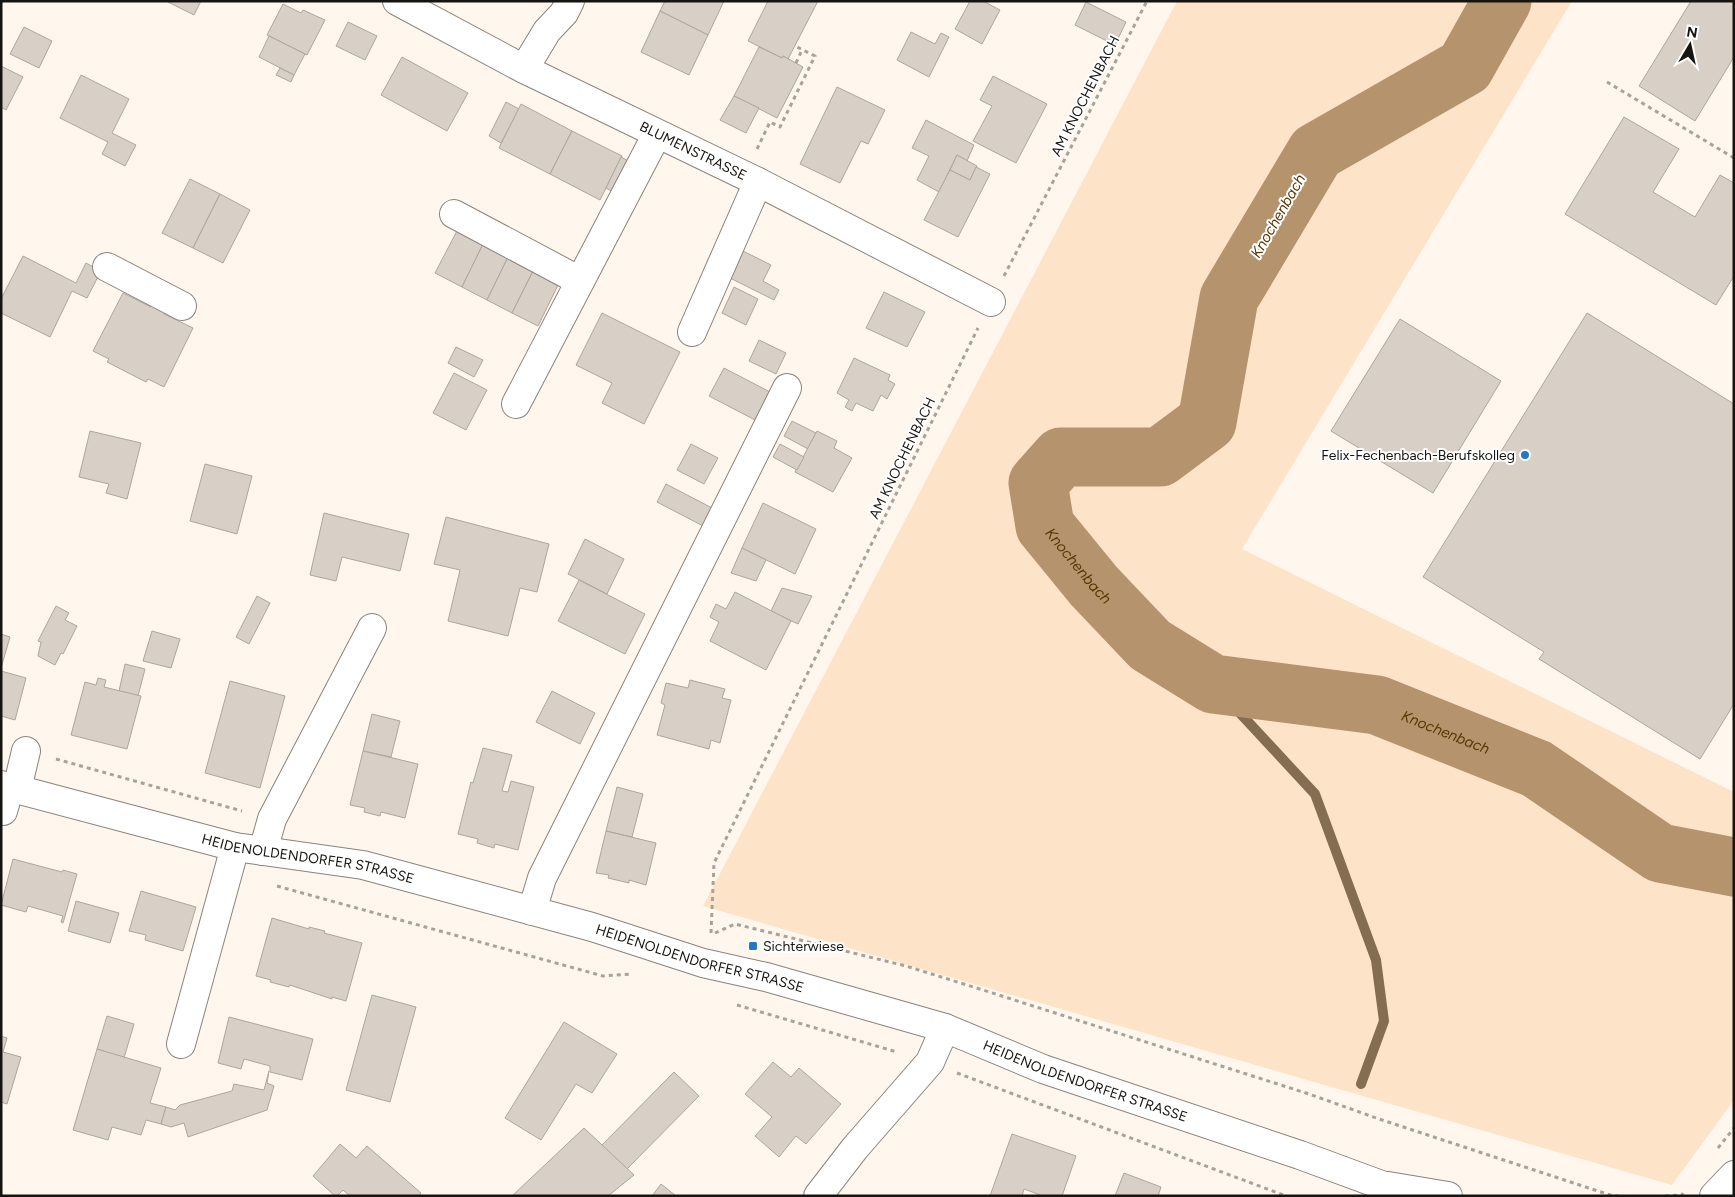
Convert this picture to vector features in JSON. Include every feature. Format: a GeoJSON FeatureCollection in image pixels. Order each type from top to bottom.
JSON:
{"type":"FeatureCollection","features":[{"type":"Feature","properties":{"kind":"street","name":"BLUMENSTRASSE"},"geometry":{"type":"LineString","coordinates":[[397,1],[524,69],[751,179],[991,302]]}},
{"type":"Feature","properties":{"kind":"street"},"geometry":{"type":"LineString","coordinates":[[524,69],[548,31],[564,13],[570,1]]}},
{"type":"Feature","properties":{"kind":"street"},"geometry":{"type":"LineString","coordinates":[[516,404],[657,134]]}},
{"type":"Feature","properties":{"kind":"street"},"geometry":{"type":"LineString","coordinates":[[692,332],[751,179]]}},
{"type":"Feature","properties":{"kind":"street"},"geometry":{"type":"LineString","coordinates":[[454,214],[580,281]]}},
{"type":"Feature","properties":{"kind":"street"},"geometry":{"type":"LineString","coordinates":[[107,267],[182,306]]}},
{"type":"Feature","properties":{"kind":"street"},"geometry":{"type":"LineString","coordinates":[[532,911],[542,878],[787,388]]}},
{"type":"Feature","properties":{"kind":"street"},"geometry":{"type":"LineString","coordinates":[[263,851],[272,819],[372,628]]}},
{"type":"Feature","properties":{"kind":"street"},"geometry":{"type":"LineString","coordinates":[[8,793],[26,751]]}},
{"type":"Feature","properties":{"kind":"street","name":"HEIDENOLDENDORFER STRASSE"},"geometry":{"type":"LineString","coordinates":[[8,793],[235,847],[363,865],[592,927],[703,963],[766,977],[945,1028],[1043,1069],[1300,1155],[1390,1192],[1448,1196]]}},
{"type":"Feature","properties":{"kind":"street"},"geometry":{"type":"LineString","coordinates":[[181,1044],[235,847]]}},
{"type":"Feature","properties":{"kind":"street"},"geometry":{"type":"LineString","coordinates":[[818,1196],[855,1148],[930,1062],[945,1028]]}},
{"type":"Feature","properties":{"kind":"street"},"geometry":{"type":"LineString","coordinates":[[1714,1196],[1734,1175]]}},
{"type":"Feature","properties":{"kind":"path","name":"AM KNOCHENBACH"},"geometry":{"type":"LineString","coordinates":[[1147,1],[991,302],[714,863],[711,934],[735,924],[906,966],[1310,1094],[1389,1122],[1613,1196],[1618,1196]]}},
{"type":"Feature","properties":{"kind":"path"},"geometry":{"type":"LineString","coordinates":[[751,179],[770,122],[780,127],[815,56],[795,46]]}},
{"type":"Feature","properties":{"kind":"path"},"geometry":{"type":"LineString","coordinates":[[796,63],[802,50]]}},
{"type":"Feature","properties":{"kind":"path"},"geometry":{"type":"LineString","coordinates":[[1606,82],[1734,158]]}},
{"type":"Feature","properties":{"kind":"path"},"geometry":{"type":"LineString","coordinates":[[274,885],[603,976],[632,974]]}},
{"type":"Feature","properties":{"kind":"path"},"geometry":{"type":"LineString","coordinates":[[732,1003],[930,1062],[1286,1196]]}},
{"type":"Feature","properties":{"kind":"path"},"geometry":{"type":"LineString","coordinates":[[1665,1196],[1682,1195]]}},
{"type":"Feature","properties":{"kind":"shaded area"},"geometry":{"type":"Polygon","coordinates":[[[1177,1],[1572,1],[1242,549],[1734,792],[1734,1100],[1672,1185],[703,906],[1177,1]]]}},
{"type":"Feature","properties":{"kind":"building"},"geometry":{"type":"Polygon","coordinates":[[[166,1],[201,1],[194,15],[166,1]]]}},
{"type":"Feature","properties":{"kind":"building"},"geometry":{"type":"Polygon","coordinates":[[[665,1],[724,1],[708,35],[660,11],[665,1]]]}},
{"type":"Feature","properties":{"kind":"building"},"geometry":{"type":"Polygon","coordinates":[[[768,1],[818,1],[788,59],[783,56],[782,58],[748,41],[768,1]]]}},
{"type":"Feature","properties":{"kind":"building"},"geometry":{"type":"Polygon","coordinates":[[[970,1],[983,1],[1000,10],[982,44],[955,29],[970,1]]]}},
{"type":"Feature","properties":{"kind":"building"},"geometry":{"type":"Polygon","coordinates":[[[1691,1],[1734,1],[1734,57],[1695,121],[1639,86],[1691,1]]]}},
{"type":"Feature","properties":{"kind":"building"},"geometry":{"type":"Polygon","coordinates":[[[1086,2],[1126,22],[1115,45],[1075,25],[1086,2]]]}},
{"type":"Feature","properties":{"kind":"building"},"geometry":{"type":"Polygon","coordinates":[[[283,4],[301,13],[303,10],[325,20],[307,55],[267,35],[283,4]]]}},
{"type":"Feature","properties":{"kind":"building"},"geometry":{"type":"Polygon","coordinates":[[[660,11],[708,35],[689,75],[641,52],[660,11]]]}},
{"type":"Feature","properties":{"kind":"building"},"geometry":{"type":"Polygon","coordinates":[[[348,22],[377,36],[365,60],[336,46],[348,22]]]}},
{"type":"Feature","properties":{"kind":"building"},"geometry":{"type":"Polygon","coordinates":[[[24,27],[52,41],[39,68],[10,54],[24,27]]]}},
{"type":"Feature","properties":{"kind":"building"},"geometry":{"type":"Polygon","coordinates":[[[911,32],[935,44],[941,33],[949,37],[929,77],[897,60],[911,32]]]}},
{"type":"Feature","properties":{"kind":"building"},"geometry":{"type":"Polygon","coordinates":[[[269,36],[305,54],[294,75],[259,57],[269,36]]]}},
{"type":"Feature","properties":{"kind":"building"},"geometry":{"type":"Polygon","coordinates":[[[759,47],[782,58],[783,56],[803,67],[777,118],[734,96],[759,47]]]}},
{"type":"Feature","properties":{"kind":"building"},"geometry":{"type":"Polygon","coordinates":[[[402,57],[468,93],[447,131],[381,95],[402,57]]]}},
{"type":"Feature","properties":{"kind":"building"},"geometry":{"type":"Polygon","coordinates":[[[1,66],[23,77],[6,110],[1,107],[1,66]]]}},
{"type":"Feature","properties":{"kind":"building"},"geometry":{"type":"Polygon","coordinates":[[[280,68],[294,75],[291,82],[276,75],[280,68]]]}},
{"type":"Feature","properties":{"kind":"building"},"geometry":{"type":"Polygon","coordinates":[[[81,75],[129,99],[112,133],[136,145],[125,166],[102,154],[108,142],[60,118],[81,75]]]}},
{"type":"Feature","properties":{"kind":"building"},"geometry":{"type":"Polygon","coordinates":[[[993,76],[1047,104],[1016,163],[973,141],[992,106],[980,100],[993,76]]]}},
{"type":"Feature","properties":{"kind":"building"},"geometry":{"type":"Polygon","coordinates":[[[837,87],[885,110],[868,144],[861,141],[840,183],[800,164],[837,87]]]}},
{"type":"Feature","properties":{"kind":"building"},"geometry":{"type":"Polygon","coordinates":[[[734,96],[759,108],[746,133],[720,120],[734,96]]]}},
{"type":"Feature","properties":{"kind":"building"},"geometry":{"type":"Polygon","coordinates":[[[506,102],[519,109],[501,143],[489,136],[506,102]]]}},
{"type":"Feature","properties":{"kind":"building"},"geometry":{"type":"Polygon","coordinates":[[[521,104],[572,131],[550,174],[499,148],[521,104]]]}},
{"type":"Feature","properties":{"kind":"building"},"geometry":{"type":"Polygon","coordinates":[[[1624,117],[1679,149],[1653,192],[1695,217],[1720,175],[1734,183],[1734,276],[1716,305],[1565,214],[1624,117]]]}},
{"type":"Feature","properties":{"kind":"building"},"geometry":{"type":"Polygon","coordinates":[[[926,120],[974,145],[967,161],[957,155],[939,192],[917,180],[929,156],[912,148],[926,120]]]}},
{"type":"Feature","properties":{"kind":"building"},"geometry":{"type":"Polygon","coordinates":[[[572,131],[622,156],[600,200],[550,174],[572,131]]]}},
{"type":"Feature","properties":{"kind":"building"},"geometry":{"type":"Polygon","coordinates":[[[957,155],[977,166],[970,180],[950,170],[957,155]]]}},
{"type":"Feature","properties":{"kind":"building"},"geometry":{"type":"Polygon","coordinates":[[[621,157],[636,165],[620,196],[606,188],[621,157]]]}},
{"type":"Feature","properties":{"kind":"building"},"geometry":{"type":"Polygon","coordinates":[[[976,167],[990,174],[958,237],[924,220],[950,170],[970,180],[976,167]]]}},
{"type":"Feature","properties":{"kind":"building"},"geometry":{"type":"Polygon","coordinates":[[[190,179],[220,194],[193,248],[162,233],[190,179]]]}},
{"type":"Feature","properties":{"kind":"building"},"geometry":{"type":"Polygon","coordinates":[[[220,194],[250,210],[223,263],[193,248],[220,194]]]}},
{"type":"Feature","properties":{"kind":"building"},"geometry":{"type":"Polygon","coordinates":[[[458,229],[484,242],[462,287],[435,273],[458,229]]]}},
{"type":"Feature","properties":{"kind":"building"},"geometry":{"type":"Polygon","coordinates":[[[484,242],[509,255],[487,300],[462,287],[484,242]]]}},
{"type":"Feature","properties":{"kind":"building"},"geometry":{"type":"Polygon","coordinates":[[[739,249],[771,265],[763,281],[779,290],[774,300],[726,276],[739,249]]]}},
{"type":"Feature","properties":{"kind":"building"},"geometry":{"type":"Polygon","coordinates":[[[509,255],[534,269],[512,313],[487,300],[509,255]]]}},
{"type":"Feature","properties":{"kind":"building"},"geometry":{"type":"Polygon","coordinates":[[[23,256],[76,283],[86,263],[101,271],[87,298],[72,291],[50,337],[1,313],[1,299],[23,256]]]}},
{"type":"Feature","properties":{"kind":"building"},"geometry":{"type":"Polygon","coordinates":[[[534,269],[560,281],[538,326],[512,313],[534,269]]]}},
{"type":"Feature","properties":{"kind":"building"},"geometry":{"type":"Polygon","coordinates":[[[734,287],[758,299],[746,325],[722,313],[734,287]]]}},
{"type":"Feature","properties":{"kind":"building"},"geometry":{"type":"Polygon","coordinates":[[[884,292],[925,312],[907,347],[866,328],[884,292]]]}},
{"type":"Feature","properties":{"kind":"building"},"geometry":{"type":"Polygon","coordinates":[[[123,293],[151,307],[153,303],[166,310],[164,314],[193,328],[164,387],[148,379],[146,382],[107,362],[109,359],[93,351],[123,293]]]}},
{"type":"Feature","properties":{"kind":"building"},"geometry":{"type":"Polygon","coordinates":[[[602,313],[680,352],[644,424],[602,403],[612,383],[576,365],[602,313]]]}},
{"type":"Feature","properties":{"kind":"building"},"geometry":{"type":"Polygon","coordinates":[[[1587,313],[1734,404],[1734,704],[1700,759],[1539,659],[1544,652],[1423,577],[1587,313]]]}},
{"type":"Feature","properties":{"kind":"building"},"geometry":{"type":"Polygon","coordinates":[[[1400,319],[1501,381],[1433,493],[1331,431],[1400,319]]]}},
{"type":"Feature","properties":{"kind":"building"},"geometry":{"type":"Polygon","coordinates":[[[759,340],[786,353],[776,374],[749,361],[759,340]]]}},
{"type":"Feature","properties":{"kind":"building"},"geometry":{"type":"Polygon","coordinates":[[[456,347],[483,360],[474,377],[448,363],[456,347]]]}},
{"type":"Feature","properties":{"kind":"building"},"geometry":{"type":"Polygon","coordinates":[[[854,358],[890,375],[888,380],[895,384],[887,399],[881,395],[873,411],[856,403],[852,411],[845,407],[849,400],[837,393],[854,358]]]}},
{"type":"Feature","properties":{"kind":"building"},"geometry":{"type":"Polygon","coordinates":[[[724,368],[770,392],[755,420],[709,396],[724,368]]]}},
{"type":"Feature","properties":{"kind":"building"},"geometry":{"type":"Polygon","coordinates":[[[454,373],[487,390],[466,430],[433,413],[454,373]]]}},
{"type":"Feature","properties":{"kind":"building"},"geometry":{"type":"Polygon","coordinates":[[[792,421],[816,433],[808,449],[784,436],[792,421]]]}},
{"type":"Feature","properties":{"kind":"building"},"geometry":{"type":"Polygon","coordinates":[[[90,431],[141,443],[127,499],[106,493],[109,484],[79,477],[90,431]]]}},
{"type":"Feature","properties":{"kind":"building"},"geometry":{"type":"Polygon","coordinates":[[[817,431],[837,441],[834,448],[852,458],[833,492],[795,472],[817,431]]]}},
{"type":"Feature","properties":{"kind":"building"},"geometry":{"type":"Polygon","coordinates":[[[691,444],[718,458],[704,484],[677,470],[691,444]]]}},
{"type":"Feature","properties":{"kind":"building"},"geometry":{"type":"Polygon","coordinates":[[[780,444],[804,457],[797,470],[773,457],[780,444]]]}},
{"type":"Feature","properties":{"kind":"building"},"geometry":{"type":"Polygon","coordinates":[[[205,464],[252,476],[237,534],[190,521],[205,464]]]}},
{"type":"Feature","properties":{"kind":"building"},"geometry":{"type":"Polygon","coordinates":[[[666,484],[714,509],[705,527],[657,502],[666,484]]]}},
{"type":"Feature","properties":{"kind":"building"},"geometry":{"type":"Polygon","coordinates":[[[763,503],[816,529],[795,574],[742,548],[763,503]]]}},
{"type":"Feature","properties":{"kind":"building"},"geometry":{"type":"Polygon","coordinates":[[[324,513],[409,534],[400,571],[342,557],[336,581],[310,575],[324,513]]]}},
{"type":"Feature","properties":{"kind":"building"},"geometry":{"type":"Polygon","coordinates":[[[446,517],[549,544],[537,592],[520,588],[508,636],[448,621],[460,570],[434,564],[446,517]]]}},
{"type":"Feature","properties":{"kind":"building"},"geometry":{"type":"Polygon","coordinates":[[[585,539],[624,559],[607,594],[568,574],[585,539]]]}},
{"type":"Feature","properties":{"kind":"building"},"geometry":{"type":"Polygon","coordinates":[[[742,548],[766,560],[756,581],[731,573],[742,548]]]}},
{"type":"Feature","properties":{"kind":"building"},"geometry":{"type":"Polygon","coordinates":[[[579,580],[645,614],[625,654],[558,621],[579,580]]]}},
{"type":"Feature","properties":{"kind":"building"},"geometry":{"type":"Polygon","coordinates":[[[782,588],[812,596],[798,624],[771,611],[782,588]]]}},
{"type":"Feature","properties":{"kind":"building"},"geometry":{"type":"Polygon","coordinates":[[[735,592],[791,621],[766,670],[710,641],[719,622],[710,617],[716,604],[726,609],[735,592]]]}},
{"type":"Feature","properties":{"kind":"building"},"geometry":{"type":"Polygon","coordinates":[[[257,596],[270,603],[249,644],[236,637],[257,596]]]}},
{"type":"Feature","properties":{"kind":"building"},"geometry":{"type":"Polygon","coordinates":[[[56,606],[69,613],[65,620],[77,626],[63,654],[61,653],[55,665],[38,656],[41,642],[38,641],[56,606]]]}},
{"type":"Feature","properties":{"kind":"building"},"geometry":{"type":"Polygon","coordinates":[[[152,631],[180,639],[171,668],[143,661],[152,631]]]}},
{"type":"Feature","properties":{"kind":"building"},"geometry":{"type":"Polygon","coordinates":[[[1,634],[10,637],[1,668],[1,634]]]}},
{"type":"Feature","properties":{"kind":"building"},"geometry":{"type":"Polygon","coordinates":[[[125,664],[145,669],[138,696],[119,691],[125,664]]]}},
{"type":"Feature","properties":{"kind":"building"},"geometry":{"type":"Polygon","coordinates":[[[1,671],[26,678],[15,720],[1,716],[1,671]]]}},
{"type":"Feature","properties":{"kind":"building"},"geometry":{"type":"Polygon","coordinates":[[[98,678],[106,680],[104,687],[141,696],[127,749],[71,735],[85,682],[96,685],[98,678]]]}},
{"type":"Feature","properties":{"kind":"building"},"geometry":{"type":"Polygon","coordinates":[[[690,680],[725,689],[722,698],[731,700],[720,743],[711,740],[709,749],[657,735],[665,705],[661,703],[666,683],[688,688],[690,680]]]}},
{"type":"Feature","properties":{"kind":"building"},"geometry":{"type":"Polygon","coordinates":[[[230,681],[285,696],[260,788],[205,773],[230,681]]]}},
{"type":"Feature","properties":{"kind":"building"},"geometry":{"type":"Polygon","coordinates":[[[552,691],[595,713],[580,744],[536,722],[552,691]]]}},
{"type":"Feature","properties":{"kind":"building"},"geometry":{"type":"Polygon","coordinates":[[[372,714],[400,721],[391,757],[363,751],[372,714]]]}},
{"type":"Feature","properties":{"kind":"building"},"geometry":{"type":"Polygon","coordinates":[[[483,748],[512,755],[502,791],[508,792],[511,781],[534,787],[518,850],[495,844],[494,848],[477,843],[478,839],[458,834],[471,782],[473,783],[483,748]]]}},
{"type":"Feature","properties":{"kind":"building"},"geometry":{"type":"Polygon","coordinates":[[[363,751],[418,764],[405,818],[381,812],[380,816],[364,812],[365,808],[350,805],[363,751]]]}},
{"type":"Feature","properties":{"kind":"building"},"geometry":{"type":"Polygon","coordinates":[[[617,787],[643,794],[632,837],[606,831],[617,787]]]}},
{"type":"Feature","properties":{"kind":"building"},"geometry":{"type":"Polygon","coordinates":[[[606,831],[656,843],[646,885],[629,880],[629,883],[608,878],[609,875],[596,873],[606,831]]]}},
{"type":"Feature","properties":{"kind":"building"},"geometry":{"type":"Polygon","coordinates":[[[13,859],[77,874],[63,923],[61,922],[63,916],[28,906],[26,912],[1,905],[13,859]]]}},
{"type":"Feature","properties":{"kind":"building"},"geometry":{"type":"Polygon","coordinates":[[[141,891],[196,907],[183,951],[145,940],[146,935],[129,931],[141,891]]]}},
{"type":"Feature","properties":{"kind":"building"},"geometry":{"type":"Polygon","coordinates":[[[76,901],[119,913],[110,943],[68,931],[76,901]]]}},
{"type":"Feature","properties":{"kind":"building"},"geometry":{"type":"Polygon","coordinates":[[[272,918],[309,929],[309,927],[325,931],[324,933],[362,943],[346,1001],[332,997],[332,999],[290,985],[289,987],[270,982],[271,980],[256,976],[272,918]]]}},
{"type":"Feature","properties":{"kind":"building"},"geometry":{"type":"Polygon","coordinates":[[[372,995],[416,1007],[390,1102],[346,1090],[372,995]]]}},
{"type":"Feature","properties":{"kind":"building"},"geometry":{"type":"Polygon","coordinates":[[[107,1016],[134,1024],[124,1058],[97,1049],[107,1016]]]}},
{"type":"Feature","properties":{"kind":"building"},"geometry":{"type":"Polygon","coordinates":[[[229,1017],[313,1039],[302,1080],[270,1072],[270,1066],[244,1059],[241,1069],[218,1063],[229,1017]]]}},
{"type":"Feature","properties":{"kind":"building"},"geometry":{"type":"Polygon","coordinates":[[[564,1022],[617,1054],[592,1093],[576,1084],[541,1140],[505,1118],[564,1022]]]}},
{"type":"Feature","properties":{"kind":"building"},"geometry":{"type":"Polygon","coordinates":[[[1,1036],[7,1038],[3,1052],[21,1057],[7,1104],[1,1102],[1,1036]]]}},
{"type":"Feature","properties":{"kind":"building"},"geometry":{"type":"Polygon","coordinates":[[[97,1049],[161,1068],[150,1103],[166,1107],[161,1124],[146,1120],[141,1135],[112,1127],[108,1140],[73,1130],[97,1049]]]}},
{"type":"Feature","properties":{"kind":"building"},"geometry":{"type":"Polygon","coordinates":[[[773,1062],[791,1077],[799,1068],[841,1104],[806,1144],[796,1136],[779,1157],[755,1136],[772,1117],[745,1094],[773,1062]]]}},
{"type":"Feature","properties":{"kind":"building"},"geometry":{"type":"Polygon","coordinates":[[[269,1071],[267,1083],[274,1086],[267,1110],[188,1137],[184,1123],[171,1127],[161,1124],[166,1107],[175,1110],[180,1105],[232,1091],[234,1084],[264,1090],[269,1071]]]}},
{"type":"Feature","properties":{"kind":"building"},"geometry":{"type":"Polygon","coordinates":[[[674,1072],[699,1096],[625,1171],[600,1147],[674,1072]]]}},
{"type":"Feature","properties":{"kind":"building"},"geometry":{"type":"Polygon","coordinates":[[[584,1128],[634,1175],[608,1196],[512,1196],[584,1128]]]}},
{"type":"Feature","properties":{"kind":"building"},"geometry":{"type":"Polygon","coordinates":[[[1012,1134],[1076,1156],[1062,1196],[1043,1196],[1024,1189],[1022,1196],[990,1196],[1012,1134]]]}},
{"type":"Feature","properties":{"kind":"building"},"geometry":{"type":"Polygon","coordinates":[[[340,1144],[356,1158],[367,1146],[421,1193],[419,1196],[350,1196],[343,1190],[335,1196],[313,1176],[340,1144]]]}},
{"type":"Feature","properties":{"kind":"building"},"geometry":{"type":"Polygon","coordinates":[[[1124,1173],[1161,1187],[1158,1196],[1115,1196],[1124,1173]]]}},
{"type":"Feature","properties":{"kind":"building"},"geometry":{"type":"Polygon","coordinates":[[[661,1184],[676,1196],[652,1196],[661,1184]]]}},
{"type":"Feature","properties":{"kind":"waterway","name":"Knochenbach"},"geometry":{"type":"LineString","coordinates":[[1502,1],[1465,67],[1316,152],[1229,298],[1207,422],[1160,457],[1061,457],[1038,483],[1045,526],[1094,586],[1150,645],[1213,684],[1377,705],[1537,769],[1660,853],[1734,867]]}},
{"type":"Feature","properties":{"kind":"waterway"},"geometry":{"type":"LineString","coordinates":[[1213,684],[1315,794],[1376,960],[1384,1021],[1361,1084]]}},
{"type":"Feature","properties":{"kind":"place","name":"Felix-Fechenbach-Berufskolleg"},"geometry":{"type":"Point","coordinates":[1525,455]}},
{"type":"Feature","properties":{"kind":"place","name":"Sichterwiese"},"geometry":{"type":"Point","coordinates":[753,946]}}]}
